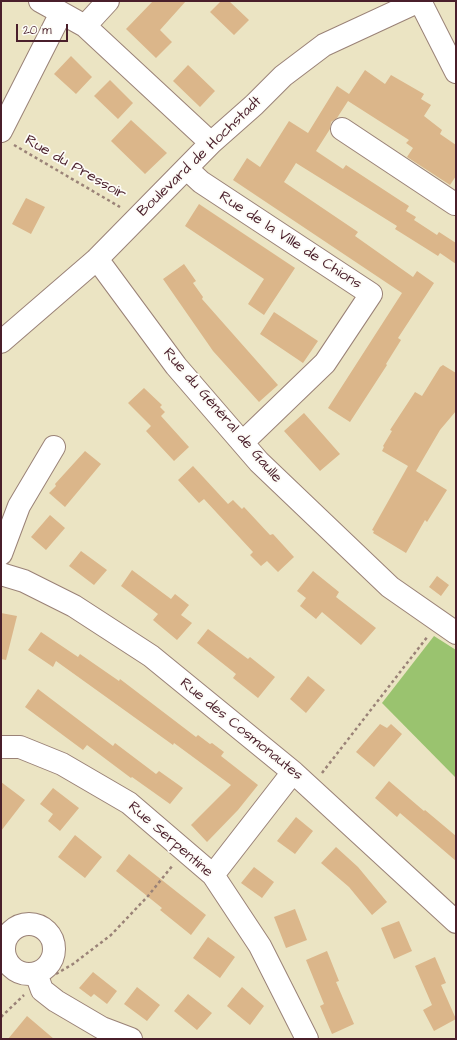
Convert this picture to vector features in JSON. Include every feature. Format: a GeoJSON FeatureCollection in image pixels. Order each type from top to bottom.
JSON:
{"type":"FeatureCollection","features":[{"type":"Feature","properties":{"kind":"street"},"geometry":{"type":"LineString","coordinates":[[40,1],[85,26],[211,143]]}},
{"type":"Feature","properties":{"kind":"street"},"geometry":{"type":"LineString","coordinates":[[85,26],[108,1]]}},
{"type":"Feature","properties":{"kind":"street"},"geometry":{"type":"LineString","coordinates":[[419,1],[456,72]]}},
{"type":"Feature","properties":{"kind":"street","name":"Boulevard de Hochstadt"},"geometry":{"type":"LineString","coordinates":[[1,342],[97,259],[139,218],[211,143],[254,105],[283,76],[324,45],[419,1]]}},
{"type":"Feature","properties":{"kind":"street"},"geometry":{"type":"LineString","coordinates":[[4,137],[61,13]]}},
{"type":"Feature","properties":{"kind":"street"},"geometry":{"type":"LineString","coordinates":[[342,129],[455,204],[456,203]]}},
{"type":"Feature","properties":{"kind":"street","name":"Rue de la Ville de Chions"},"geometry":{"type":"LineString","coordinates":[[187,169],[201,182],[371,294],[326,363],[243,442]]}},
{"type":"Feature","properties":{"kind":"street","name":"Rue du Général de Gaulle"},"geometry":{"type":"LineString","coordinates":[[97,259],[176,366],[259,462],[390,587],[448,627]]}},
{"type":"Feature","properties":{"kind":"street"},"geometry":{"type":"LineString","coordinates":[[1,554],[19,506],[54,447]]}},
{"type":"Feature","properties":{"kind":"street","name":"Rue des Cosmonautes"},"geometry":{"type":"LineString","coordinates":[[1,574],[24,581],[74,606],[151,656],[311,787],[456,922]]}},
{"type":"Feature","properties":{"kind":"street","name":"Rue Serpentine"},"geometry":{"type":"LineString","coordinates":[[1,747],[20,747],[62,764],[129,803],[213,875],[260,946],[301,1038]]}},
{"type":"Feature","properties":{"kind":"street"},"geometry":{"type":"LineString","coordinates":[[213,875],[293,772]]}},
{"type":"Feature","properties":{"kind":"street"},"geometry":{"type":"LineString","coordinates":[[37,978],[49,964],[54,948],[52,939],[41,927],[25,924],[14,929],[6,938],[3,953],[7,962],[12,968],[37,978],[42,990],[56,1001],[102,1028],[131,1039]]}},
{"type":"Feature","properties":{"kind":"path","name":"Rue du Pressoir"},"geometry":{"type":"LineString","coordinates":[[4,137],[139,218]]}},
{"type":"Feature","properties":{"kind":"path"},"geometry":{"type":"LineString","coordinates":[[311,787],[448,627]]}},
{"type":"Feature","properties":{"kind":"path"},"geometry":{"type":"LineString","coordinates":[[1,1017],[37,978],[72,964],[110,935],[148,896],[186,852]]}},
{"type":"Feature","properties":{"kind":"green space"},"geometry":{"type":"Polygon","coordinates":[[[434,636],[456,650],[456,778],[382,703],[434,636]]]}},
{"type":"Feature","properties":{"kind":"building"},"geometry":{"type":"Polygon","coordinates":[[[153,1],[186,1],[160,30],[172,42],[156,58],[126,29],[153,1]]]}},
{"type":"Feature","properties":{"kind":"building"},"geometry":{"type":"Polygon","coordinates":[[[221,1],[229,1],[249,20],[234,35],[210,12],[221,1]]]}},
{"type":"Feature","properties":{"kind":"building"},"geometry":{"type":"Polygon","coordinates":[[[71,56],[92,77],[76,94],[54,74],[71,56]]]}},
{"type":"Feature","properties":{"kind":"building"},"geometry":{"type":"Polygon","coordinates":[[[188,65],[215,91],[200,107],[173,81],[188,65]]]}},
{"type":"Feature","properties":{"kind":"building"},"geometry":{"type":"Polygon","coordinates":[[[365,70],[385,84],[391,75],[424,94],[421,99],[431,105],[424,116],[442,130],[440,134],[456,145],[456,176],[450,185],[407,157],[413,148],[406,143],[409,140],[348,101],[337,118],[331,122],[330,129],[316,151],[343,169],[346,165],[409,206],[406,211],[416,217],[414,220],[437,235],[439,232],[456,243],[456,264],[440,253],[438,256],[395,229],[397,226],[296,163],[284,182],[358,232],[355,236],[413,277],[417,271],[434,283],[398,338],[401,340],[386,364],[387,365],[350,422],[328,408],[402,293],[233,180],[247,158],[260,167],[289,121],[308,133],[337,86],[349,94],[365,70]]]}},
{"type":"Feature","properties":{"kind":"building"},"geometry":{"type":"Polygon","coordinates":[[[110,80],[133,103],[118,119],[94,96],[110,80]]]}},
{"type":"Feature","properties":{"kind":"building"},"geometry":{"type":"Polygon","coordinates":[[[131,120],[167,153],[145,174],[111,141],[131,120]]]}},
{"type":"Feature","properties":{"kind":"building"},"geometry":{"type":"Polygon","coordinates":[[[26,198],[45,207],[31,234],[12,224],[26,198]]]}},
{"type":"Feature","properties":{"kind":"building"},"geometry":{"type":"Polygon","coordinates":[[[199,204],[295,268],[264,315],[248,304],[264,279],[185,226],[199,204]]]}},
{"type":"Feature","properties":{"kind":"building"},"geometry":{"type":"Polygon","coordinates":[[[184,264],[196,281],[193,283],[203,297],[202,299],[278,385],[259,402],[213,351],[163,279],[184,264]]]}},
{"type":"Feature","properties":{"kind":"building"},"geometry":{"type":"Polygon","coordinates":[[[274,312],[318,341],[303,363],[260,334],[274,312]]]}},
{"type":"Feature","properties":{"kind":"building"},"geometry":{"type":"Polygon","coordinates":[[[443,365],[456,373],[456,411],[440,430],[416,471],[447,490],[427,522],[425,520],[406,553],[373,533],[374,531],[372,530],[408,466],[382,451],[383,446],[392,431],[390,430],[415,392],[422,396],[440,367],[443,365]]]}},
{"type":"Feature","properties":{"kind":"building"},"geometry":{"type":"Polygon","coordinates":[[[144,388],[162,405],[160,407],[165,412],[161,416],[189,447],[174,461],[146,431],[151,426],[128,403],[144,388]]]}},
{"type":"Feature","properties":{"kind":"building"},"geometry":{"type":"Polygon","coordinates":[[[304,413],[340,454],[320,471],[284,431],[304,413]]]}},
{"type":"Feature","properties":{"kind":"building"},"geometry":{"type":"Polygon","coordinates":[[[85,451],[101,464],[65,507],[49,493],[56,486],[55,484],[85,451]]]}},
{"type":"Feature","properties":{"kind":"building"},"geometry":{"type":"Polygon","coordinates":[[[193,466],[228,504],[233,500],[242,509],[244,507],[270,535],[273,534],[294,557],[278,572],[267,561],[261,566],[250,555],[253,552],[204,499],[199,503],[178,480],[193,466]]]}},
{"type":"Feature","properties":{"kind":"building"},"geometry":{"type":"Polygon","coordinates":[[[50,515],[65,528],[46,550],[31,537],[50,515]]]}},
{"type":"Feature","properties":{"kind":"building"},"geometry":{"type":"Polygon","coordinates":[[[81,551],[107,570],[94,585],[69,566],[81,551]]]}},
{"type":"Feature","properties":{"kind":"building"},"geometry":{"type":"Polygon","coordinates":[[[132,570],[171,599],[175,594],[189,605],[181,615],[192,623],[177,640],[153,620],[158,614],[121,586],[132,570]]]}},
{"type":"Feature","properties":{"kind":"building"},"geometry":{"type":"Polygon","coordinates":[[[313,571],[339,592],[336,597],[376,628],[361,645],[322,612],[316,619],[300,606],[306,598],[297,591],[313,571]]]}},
{"type":"Feature","properties":{"kind":"building"},"geometry":{"type":"Polygon","coordinates":[[[437,576],[449,585],[441,596],[429,587],[437,576]]]}},
{"type":"Feature","properties":{"kind":"building"},"geometry":{"type":"Polygon","coordinates":[[[1,613],[17,616],[6,660],[1,659],[1,613]]]}},
{"type":"Feature","properties":{"kind":"building"},"geometry":{"type":"Polygon","coordinates":[[[208,629],[248,659],[250,657],[275,677],[258,698],[233,678],[236,674],[197,643],[208,629]]]}},
{"type":"Feature","properties":{"kind":"building"},"geometry":{"type":"Polygon","coordinates":[[[41,632],[78,657],[80,654],[119,681],[120,679],[196,737],[198,735],[210,744],[212,743],[224,752],[221,756],[258,785],[238,810],[207,842],[191,825],[231,785],[174,743],[173,745],[56,661],[53,667],[28,650],[41,632]]]}},
{"type":"Feature","properties":{"kind":"building"},"geometry":{"type":"Polygon","coordinates":[[[308,676],[325,690],[306,713],[290,699],[308,676]]]}},
{"type":"Feature","properties":{"kind":"building"},"geometry":{"type":"Polygon","coordinates":[[[38,689],[113,746],[115,743],[156,774],[159,771],[183,788],[170,804],[132,777],[131,778],[87,745],[83,750],[25,707],[38,689]]]}},
{"type":"Feature","properties":{"kind":"building"},"geometry":{"type":"Polygon","coordinates":[[[380,724],[387,728],[391,724],[402,734],[374,767],[356,752],[380,724]]]}},
{"type":"Feature","properties":{"kind":"building"},"geometry":{"type":"Polygon","coordinates":[[[389,781],[456,836],[456,861],[400,813],[397,817],[375,798],[389,781]]]}},
{"type":"Feature","properties":{"kind":"building"},"geometry":{"type":"Polygon","coordinates":[[[1,782],[25,800],[1,831],[1,782]]]}},
{"type":"Feature","properties":{"kind":"building"},"geometry":{"type":"Polygon","coordinates":[[[53,788],[79,808],[60,831],[48,821],[53,814],[40,804],[53,788]]]}},
{"type":"Feature","properties":{"kind":"building"},"geometry":{"type":"Polygon","coordinates":[[[296,817],[313,831],[295,854],[277,841],[296,817]]]}},
{"type":"Feature","properties":{"kind":"building"},"geometry":{"type":"Polygon","coordinates":[[[75,835],[102,857],[85,878],[58,857],[75,835]]]}},
{"type":"Feature","properties":{"kind":"building"},"geometry":{"type":"Polygon","coordinates":[[[336,847],[358,867],[387,902],[372,915],[349,887],[321,863],[336,847]]]}},
{"type":"Feature","properties":{"kind":"building"},"geometry":{"type":"Polygon","coordinates":[[[129,854],[206,915],[191,935],[160,910],[162,908],[116,871],[129,854]]]}},
{"type":"Feature","properties":{"kind":"building"},"geometry":{"type":"Polygon","coordinates":[[[254,867],[274,882],[262,898],[241,883],[254,867]]]}},
{"type":"Feature","properties":{"kind":"building"},"geometry":{"type":"Polygon","coordinates":[[[295,909],[307,940],[286,948],[274,917],[295,909]]]}},
{"type":"Feature","properties":{"kind":"building"},"geometry":{"type":"Polygon","coordinates":[[[399,921],[412,951],[394,959],[381,928],[399,921]]]}},
{"type":"Feature","properties":{"kind":"building"},"geometry":{"type":"Polygon","coordinates":[[[208,937],[235,957],[220,978],[193,958],[208,937]]]}},
{"type":"Feature","properties":{"kind":"building"},"geometry":{"type":"Polygon","coordinates":[[[327,951],[339,981],[336,982],[354,1024],[332,1034],[320,1006],[324,1004],[306,960],[327,951]]]}},
{"type":"Feature","properties":{"kind":"building"},"geometry":{"type":"Polygon","coordinates":[[[435,957],[446,983],[441,985],[456,1019],[434,1031],[423,1010],[432,1005],[415,966],[435,957]]]}},
{"type":"Feature","properties":{"kind":"building"},"geometry":{"type":"Polygon","coordinates":[[[93,972],[117,991],[107,1004],[94,994],[91,997],[79,988],[93,972]]]}},
{"type":"Feature","properties":{"kind":"building"},"geometry":{"type":"Polygon","coordinates":[[[137,987],[160,1005],[147,1021],[124,1004],[137,987]]]}},
{"type":"Feature","properties":{"kind":"building"},"geometry":{"type":"Polygon","coordinates":[[[242,987],[264,1006],[250,1025],[227,1006],[242,987]]]}},
{"type":"Feature","properties":{"kind":"building"},"geometry":{"type":"Polygon","coordinates":[[[188,994],[212,1013],[197,1030],[174,1011],[188,994]]]}},
{"type":"Feature","properties":{"kind":"building"},"geometry":{"type":"Polygon","coordinates":[[[27,1016],[54,1039],[8,1039],[27,1016]]]}}]}
